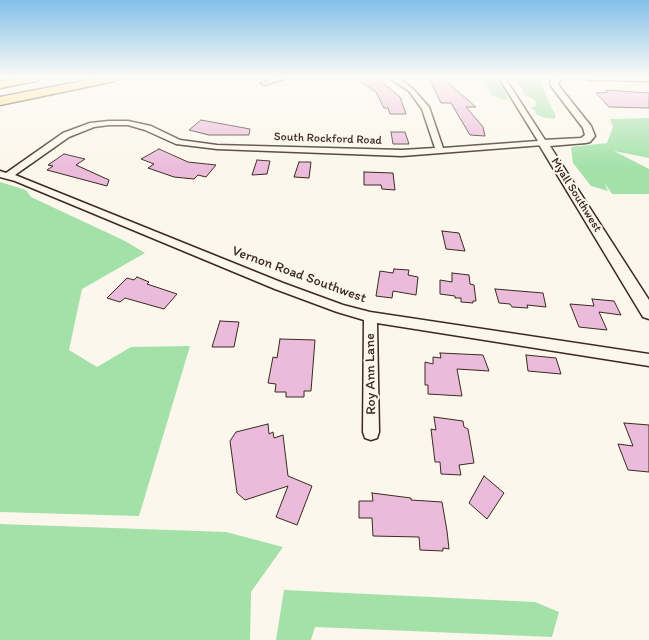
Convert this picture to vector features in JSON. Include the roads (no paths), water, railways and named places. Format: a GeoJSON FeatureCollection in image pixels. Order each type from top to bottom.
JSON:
{"type":"FeatureCollection","features":[{"type":"Feature","properties":{"kind":"street"},"geometry":{"type":"LineString","coordinates":[[425,108],[440,150]]}},
{"type":"Feature","properties":{"kind":"street","name":"Myall Southwest"},"geometry":{"type":"LineString","coordinates":[[521,108],[649,313]]}},
{"type":"Feature","properties":{"kind":"street","name":"South Rockford Road"},"geometry":{"type":"LineString","coordinates":[[4,175],[66,135],[93,125],[109,123],[128,122],[148,128],[179,142],[217,147],[402,153],[586,140],[590,136],[588,128],[572,108]]}},
{"type":"Feature","properties":{"kind":"street","name":"Vernon Road Southwest"},"geometry":{"type":"LineString","coordinates":[[4,175],[279,286],[341,309],[370,316],[649,360]]}},
{"type":"Feature","properties":{"kind":"street","name":"Roy Ann Lane"},"geometry":{"type":"LineString","coordinates":[[370,316],[371,432]]}}]}
